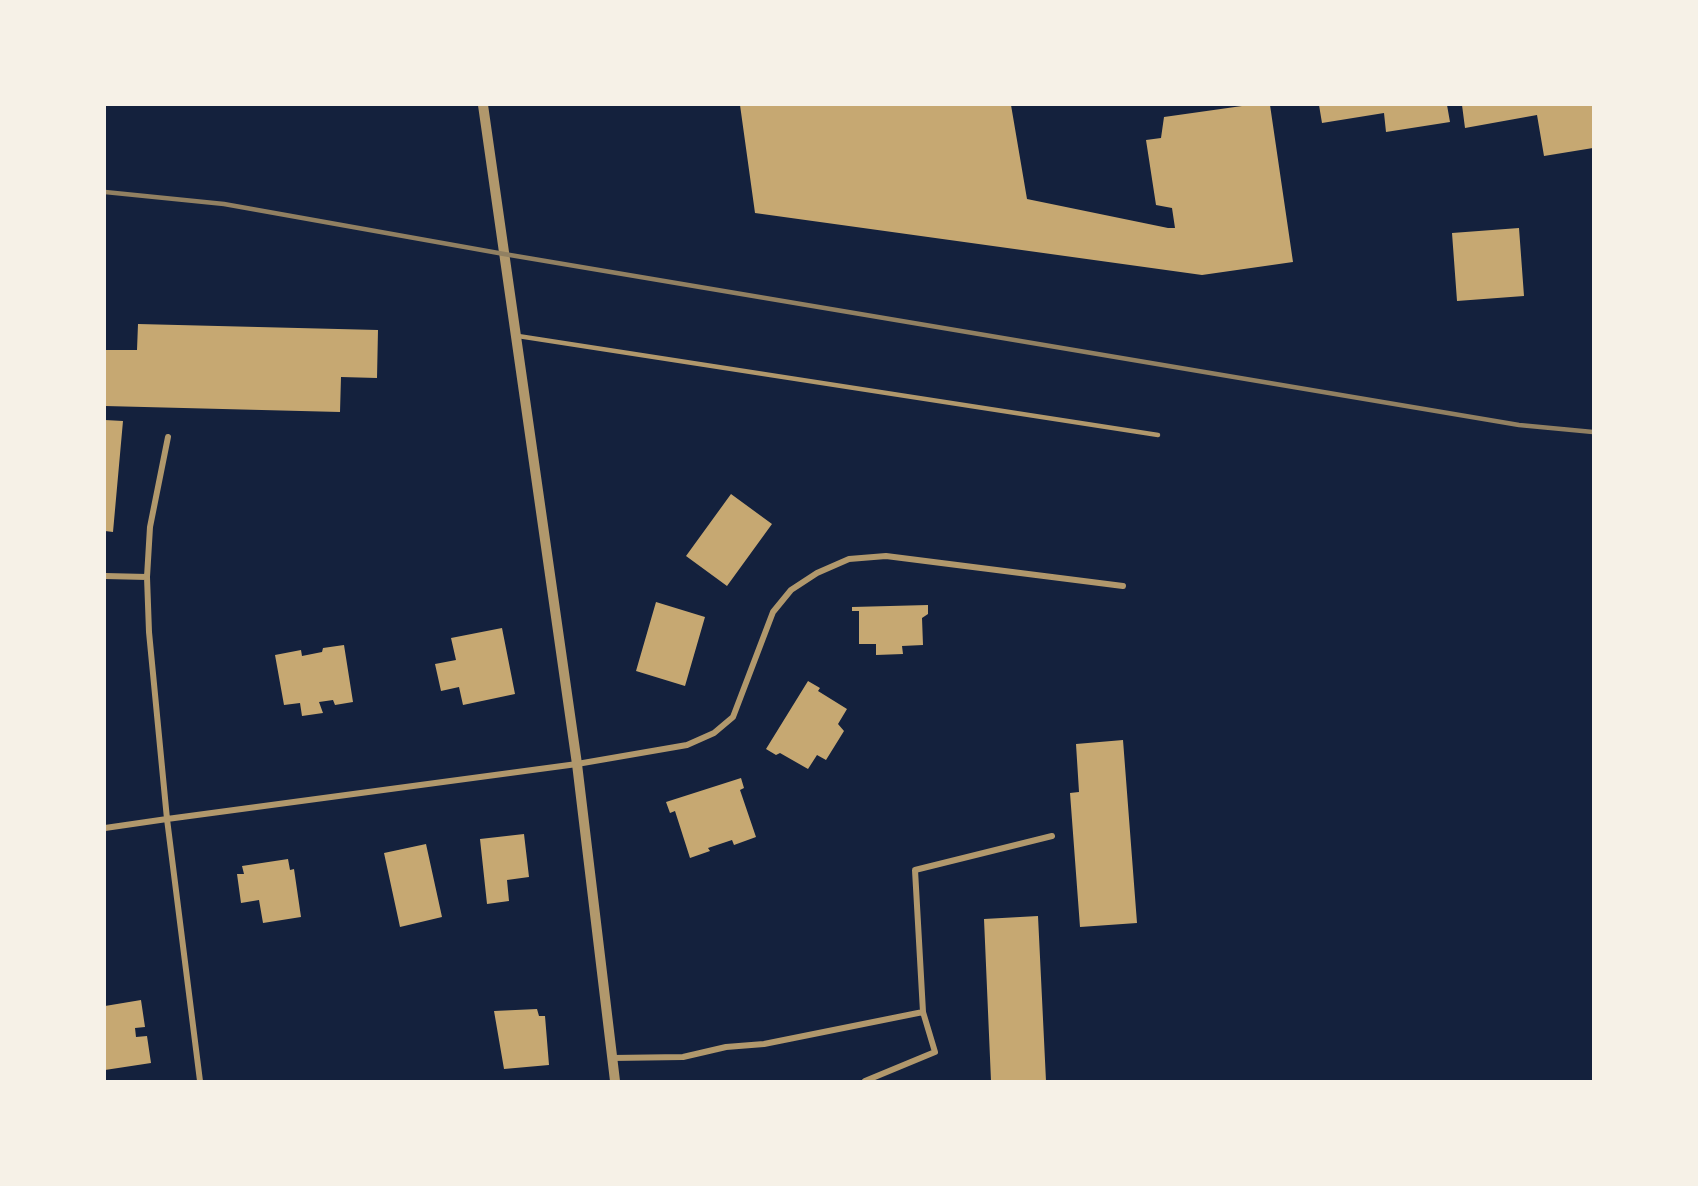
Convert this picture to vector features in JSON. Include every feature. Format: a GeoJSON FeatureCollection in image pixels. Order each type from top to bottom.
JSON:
{"type":"FeatureCollection","features":[{"type":"Feature","properties":{"kind":"street"},"geometry":{"type":"LineString","coordinates":[[483,105],[577,764],[615,1081]]}},
{"type":"Feature","properties":{"kind":"street"},"geometry":{"type":"LineString","coordinates":[[168,437],[150,526],[147,577],[149,632],[167,819],[200,1081]]}},
{"type":"Feature","properties":{"kind":"street"},"geometry":{"type":"LineString","coordinates":[[105,828],[577,764],[687,745],[714,733],[734,717],[773,612],[791,590],[817,573],[849,559],[886,556],[1123,586]]}},
{"type":"Feature","properties":{"kind":"street"},"geometry":{"type":"LineString","coordinates":[[105,576],[147,577]]}},
{"type":"Feature","properties":{"kind":"street"},"geometry":{"type":"LineString","coordinates":[[865,1081],[935,1052],[923,1012],[915,870],[1052,836]]}},
{"type":"Feature","properties":{"kind":"street"},"geometry":{"type":"LineString","coordinates":[[612,1058],[683,1057],[726,1047],[764,1044],[923,1012]]}},
{"type":"Feature","properties":{"kind":"lane"},"geometry":{"type":"LineString","coordinates":[[515,335],[1158,435]]}},
{"type":"Feature","properties":{"kind":"building"},"geometry":{"type":"Polygon","coordinates":[[[740,105],[1011,105],[1027,199],[1175,228],[1172,208],[1156,205],[1146,140],[1161,138],[1164,117],[1249,105],[1270,105],[1293,262],[1202,275],[755,213],[740,105]]]}},
{"type":"Feature","properties":{"kind":"building"},"geometry":{"type":"Polygon","coordinates":[[[1319,105],[1447,105],[1450,122],[1386,132],[1384,113],[1322,123],[1319,105]]]}},
{"type":"Feature","properties":{"kind":"building"},"geometry":{"type":"Polygon","coordinates":[[[1462,105],[1593,105],[1593,148],[1544,156],[1537,115],[1465,128],[1462,105]]]}},
{"type":"Feature","properties":{"kind":"building"},"geometry":{"type":"Polygon","coordinates":[[[1519,228],[1524,296],[1457,301],[1452,233],[1519,228]]]}},
{"type":"Feature","properties":{"kind":"building"},"geometry":{"type":"Polygon","coordinates":[[[138,324],[378,330],[377,378],[341,377],[340,412],[105,406],[105,350],[137,350],[138,324]]]}},
{"type":"Feature","properties":{"kind":"building"},"geometry":{"type":"Polygon","coordinates":[[[105,420],[123,421],[113,532],[105,531],[105,420]]]}},
{"type":"Feature","properties":{"kind":"building"},"geometry":{"type":"Polygon","coordinates":[[[731,494],[772,524],[727,586],[686,556],[731,494]]]}},
{"type":"Feature","properties":{"kind":"building"},"geometry":{"type":"Polygon","coordinates":[[[656,602],[705,617],[685,686],[636,671],[656,602]]]}},
{"type":"Feature","properties":{"kind":"building"},"geometry":{"type":"Polygon","coordinates":[[[928,605],[928,614],[922,618],[923,645],[902,646],[903,654],[876,655],[876,644],[859,644],[859,611],[852,611],[852,607],[928,605]]]}},
{"type":"Feature","properties":{"kind":"building"},"geometry":{"type":"Polygon","coordinates":[[[502,628],[515,694],[463,705],[459,687],[441,691],[435,664],[456,660],[451,638],[502,628]]]}},
{"type":"Feature","properties":{"kind":"building"},"geometry":{"type":"Polygon","coordinates":[[[344,645],[353,702],[335,705],[333,700],[319,702],[323,713],[302,716],[300,703],[284,705],[275,655],[301,650],[302,656],[322,652],[323,648],[344,645]]]}},
{"type":"Feature","properties":{"kind":"building"},"geometry":{"type":"Polygon","coordinates":[[[808,681],[820,688],[818,691],[847,709],[838,724],[844,731],[826,760],[817,755],[808,769],[780,753],[776,755],[766,749],[808,681]]]}},
{"type":"Feature","properties":{"kind":"building"},"geometry":{"type":"Polygon","coordinates":[[[1123,740],[1137,923],[1080,927],[1070,793],[1079,792],[1076,744],[1123,740]]]}},
{"type":"Feature","properties":{"kind":"building"},"geometry":{"type":"Polygon","coordinates":[[[741,778],[744,788],[740,790],[756,837],[734,845],[732,840],[708,848],[710,851],[690,858],[675,811],[670,813],[666,802],[741,778]]]}},
{"type":"Feature","properties":{"kind":"building"},"geometry":{"type":"Polygon","coordinates":[[[524,834],[529,877],[507,880],[509,901],[487,904],[480,839],[524,834]]]}},
{"type":"Feature","properties":{"kind":"building"},"geometry":{"type":"Polygon","coordinates":[[[426,844],[442,917],[400,927],[384,853],[426,844]]]}},
{"type":"Feature","properties":{"kind":"building"},"geometry":{"type":"Polygon","coordinates":[[[288,859],[290,870],[294,869],[301,917],[263,923],[259,900],[241,903],[237,874],[244,874],[242,866],[288,859]]]}},
{"type":"Feature","properties":{"kind":"building"},"geometry":{"type":"Polygon","coordinates":[[[1038,916],[1046,1081],[991,1081],[984,919],[1038,916]]]}},
{"type":"Feature","properties":{"kind":"building"},"geometry":{"type":"Polygon","coordinates":[[[141,1000],[145,1027],[135,1028],[136,1037],[147,1036],[151,1063],[105,1070],[105,1006],[141,1000]]]}},
{"type":"Feature","properties":{"kind":"building"},"geometry":{"type":"Polygon","coordinates":[[[537,1009],[539,1016],[545,1016],[549,1065],[504,1069],[494,1011],[537,1009]]]}},
{"type":"Feature","properties":{"kind":"railway"},"geometry":{"type":"LineString","coordinates":[[105,192],[224,204],[504,254],[1519,425],[1593,432]]}}]}
